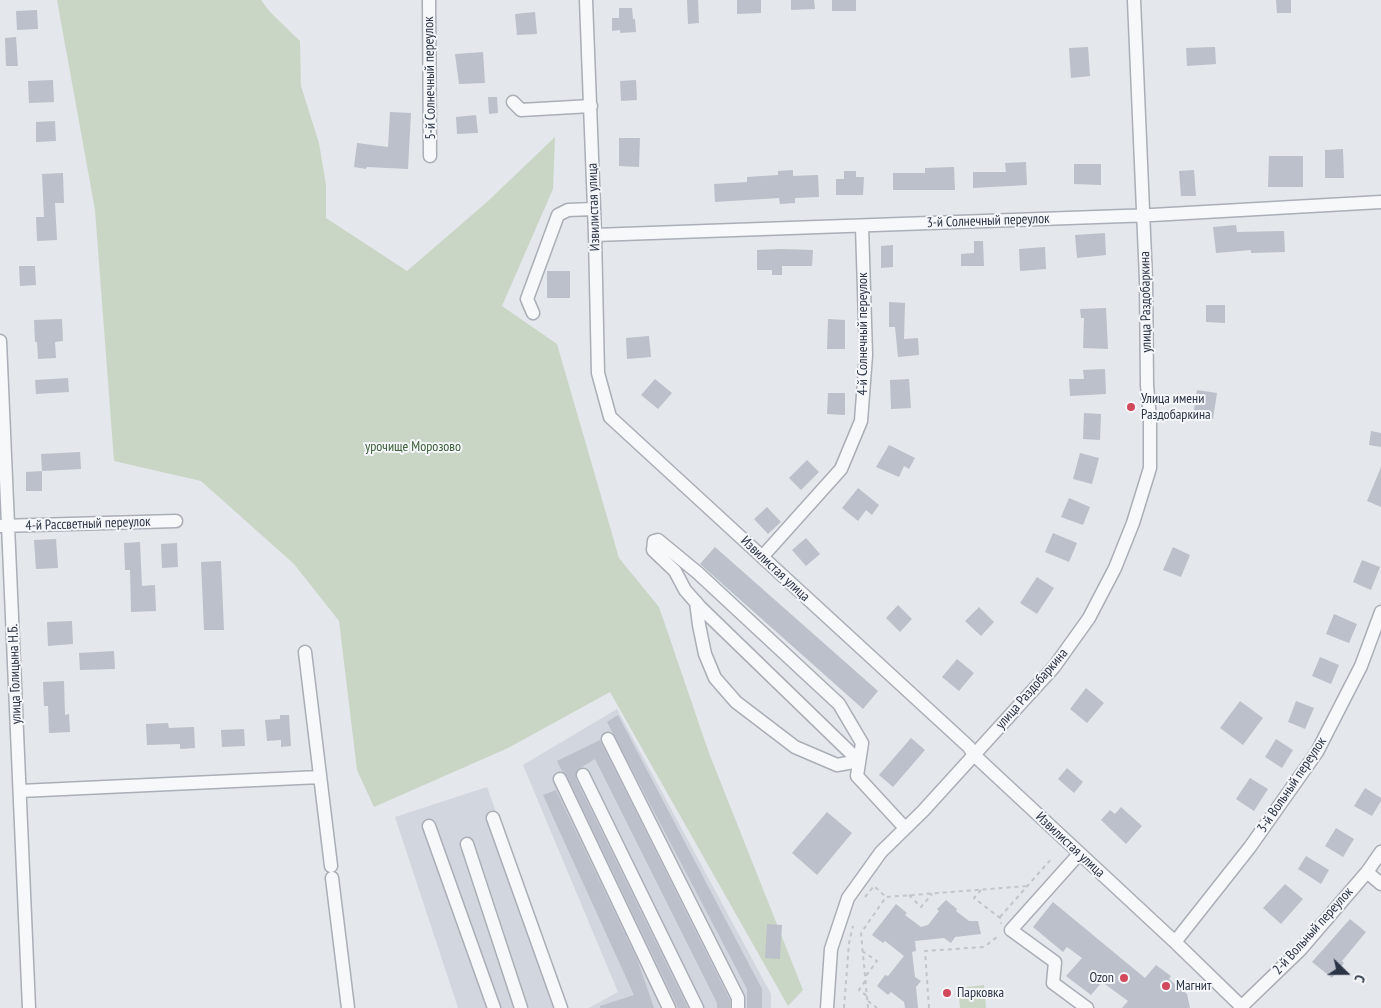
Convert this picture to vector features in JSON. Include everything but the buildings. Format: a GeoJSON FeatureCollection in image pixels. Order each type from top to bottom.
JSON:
{"type":"FeatureCollection","features":[{"type":"Feature","properties":{"kind":"street","name":"5-й Солнечный переулок"},"geometry":{"type":"LineString","coordinates":[[429,0],[430,156]]}},
{"type":"Feature","properties":{"kind":"street","name":"Извилистая улица"},"geometry":{"type":"LineString","coordinates":[[586,0],[598,373],[610,416],[969,747],[974,755],[1078,854],[1175,942],[1240,1007]]}},
{"type":"Feature","properties":{"kind":"street","name":"улица Раздобаркина"},"geometry":{"type":"LineString","coordinates":[[827,1008],[831,949],[848,898],[881,852],[923,812],[1054,668],[1089,618],[1115,568],[1133,523],[1150,468],[1144,215],[1134,0]]}},
{"type":"Feature","properties":{"kind":"street"},"geometry":{"type":"LineString","coordinates":[[513,102],[521,110],[590,106]]}},
{"type":"Feature","properties":{"kind":"street","name":"3-й Солнечный переулок"},"geometry":{"type":"LineString","coordinates":[[595,235],[1144,215],[1381,202]]}},
{"type":"Feature","properties":{"kind":"street"},"geometry":{"type":"LineString","coordinates":[[533,312],[527,299],[558,215],[568,210],[593,209]]}},
{"type":"Feature","properties":{"kind":"street","name":"4-й Солнечный переулок"},"geometry":{"type":"LineString","coordinates":[[762,557],[841,469],[861,421],[866,355],[862,226]]}},
{"type":"Feature","properties":{"kind":"street","name":"улица Голицына Н.Б."},"geometry":{"type":"LineString","coordinates":[[0,341],[5,526],[20,791],[29,1008]]}},
{"type":"Feature","properties":{"kind":"street","name":"4-й Рассветный переулок"},"geometry":{"type":"LineString","coordinates":[[5,526],[176,521]]}},
{"type":"Feature","properties":{"kind":"street"},"geometry":{"type":"LineString","coordinates":[[859,761],[696,602],[685,590],[675,571],[653,550],[654,541],[658,540],[698,573],[839,704],[862,743],[857,776],[906,828]]}},
{"type":"Feature","properties":{"kind":"street"},"geometry":{"type":"LineString","coordinates":[[696,602],[698,625],[705,654],[715,678],[736,702],[795,747],[837,765],[859,761]]}},
{"type":"Feature","properties":{"kind":"street","name":"3-й Вольный переулок"},"geometry":{"type":"LineString","coordinates":[[1175,942],[1250,847],[1317,752],[1360,666],[1381,612]]}},
{"type":"Feature","properties":{"kind":"street"},"geometry":{"type":"LineString","coordinates":[[305,652],[348,1008]]}},
{"type":"Feature","properties":{"kind":"street"},"geometry":{"type":"LineString","coordinates":[[608,740],[738,998],[738,1008]]}},
{"type":"Feature","properties":{"kind":"street"},"geometry":{"type":"LineString","coordinates":[[583,775],[697,1008]]}},
{"type":"Feature","properties":{"kind":"street"},"geometry":{"type":"LineString","coordinates":[[20,791],[320,777]]}},
{"type":"Feature","properties":{"kind":"street"},"geometry":{"type":"LineString","coordinates":[[560,780],[669,1008]]}},
{"type":"Feature","properties":{"kind":"street"},"geometry":{"type":"LineString","coordinates":[[494,818],[561,1008]]}},
{"type":"Feature","properties":{"kind":"street"},"geometry":{"type":"LineString","coordinates":[[429,826],[494,1008]]}},
{"type":"Feature","properties":{"kind":"street"},"geometry":{"type":"LineString","coordinates":[[467,844],[521,1008]]}},
{"type":"Feature","properties":{"kind":"street","name":"2-й Вольный переулок"},"geometry":{"type":"LineString","coordinates":[[1240,1007],[1300,950],[1367,872],[1381,852]]}},
{"type":"Feature","properties":{"kind":"street"},"geometry":{"type":"LineString","coordinates":[[1078,854],[1011,930],[1055,962],[1053,983],[1087,1008]]}},
{"type":"Feature","properties":{"kind":"street"},"geometry":{"type":"LineString","coordinates":[[1367,872],[1381,884]]}},
{"type":"Feature","properties":{"kind":"path"},"geometry":{"type":"LineString","coordinates":[[1000,918],[1053,857]]}},
{"type":"Feature","properties":{"kind":"path"},"geometry":{"type":"LineString","coordinates":[[860,902],[874,886],[886,897],[1028,886]]}},
{"type":"Feature","properties":{"kind":"path"},"geometry":{"type":"LineString","coordinates":[[981,890],[974,898],[1000,918],[1001,928]]}},
{"type":"Feature","properties":{"kind":"path"},"geometry":{"type":"LineString","coordinates":[[909,896],[921,907],[932,894]]}},
{"type":"Feature","properties":{"kind":"path"},"geometry":{"type":"LineString","coordinates":[[868,1008],[861,933],[886,897]]}},
{"type":"Feature","properties":{"kind":"path"},"geometry":{"type":"LineString","coordinates":[[844,1008],[849,943],[853,924]]}},
{"type":"Feature","properties":{"kind":"path"},"geometry":{"type":"LineString","coordinates":[[929,1008],[925,951],[984,946],[997,937],[999,933]]}},
{"type":"Feature","properties":{"kind":"path"},"geometry":{"type":"LineString","coordinates":[[862,950],[877,961],[859,990],[867,996]]}},
{"type":"Feature","properties":{"kind":"path"},"geometry":{"type":"LineString","coordinates":[[868,1001],[877,1008]]}},
{"type":"Feature","properties":{"kind":"shaded area"},"geometry":{"type":"Polygon","coordinates":[[[617,709],[771,994],[771,1008],[589,1008],[618,992],[523,765],[617,709]]]}},
{"type":"Feature","properties":{"kind":"shaded area"},"geometry":{"type":"Polygon","coordinates":[[[487,787],[567,1008],[458,1008],[395,817],[487,787]]]}},
{"type":"Feature","properties":{"kind":"green space","name":"урочище Морозово"},"geometry":{"type":"Polygon","coordinates":[[[57,0],[261,0],[270,12],[300,41],[301,86],[319,143],[326,185],[326,218],[407,271],[487,202],[555,137],[553,189],[502,306],[557,344],[619,558],[659,607],[709,753],[803,990],[788,1006],[610,692],[508,748],[374,807],[357,770],[339,621],[294,564],[201,481],[114,461],[95,210],[57,0]]]}},
{"type":"Feature","properties":{"kind":"green space"},"geometry":{"type":"Polygon","coordinates":[[[984,985],[986,1008],[960,1008],[958,988],[984,985]]]}},
{"type":"Feature","properties":{"kind":"place","name":"Улица имени Раздобаркина"},"geometry":{"type":"Point","coordinates":[1131,407]}},
{"type":"Feature","properties":{"kind":"place","name":"Ozon"},"geometry":{"type":"Point","coordinates":[1124,978]}},
{"type":"Feature","properties":{"kind":"place","name":"Магнит"},"geometry":{"type":"Point","coordinates":[1166,986]}},
{"type":"Feature","properties":{"kind":"place","name":"Парковка"},"geometry":{"type":"Point","coordinates":[947,993]}}]}
